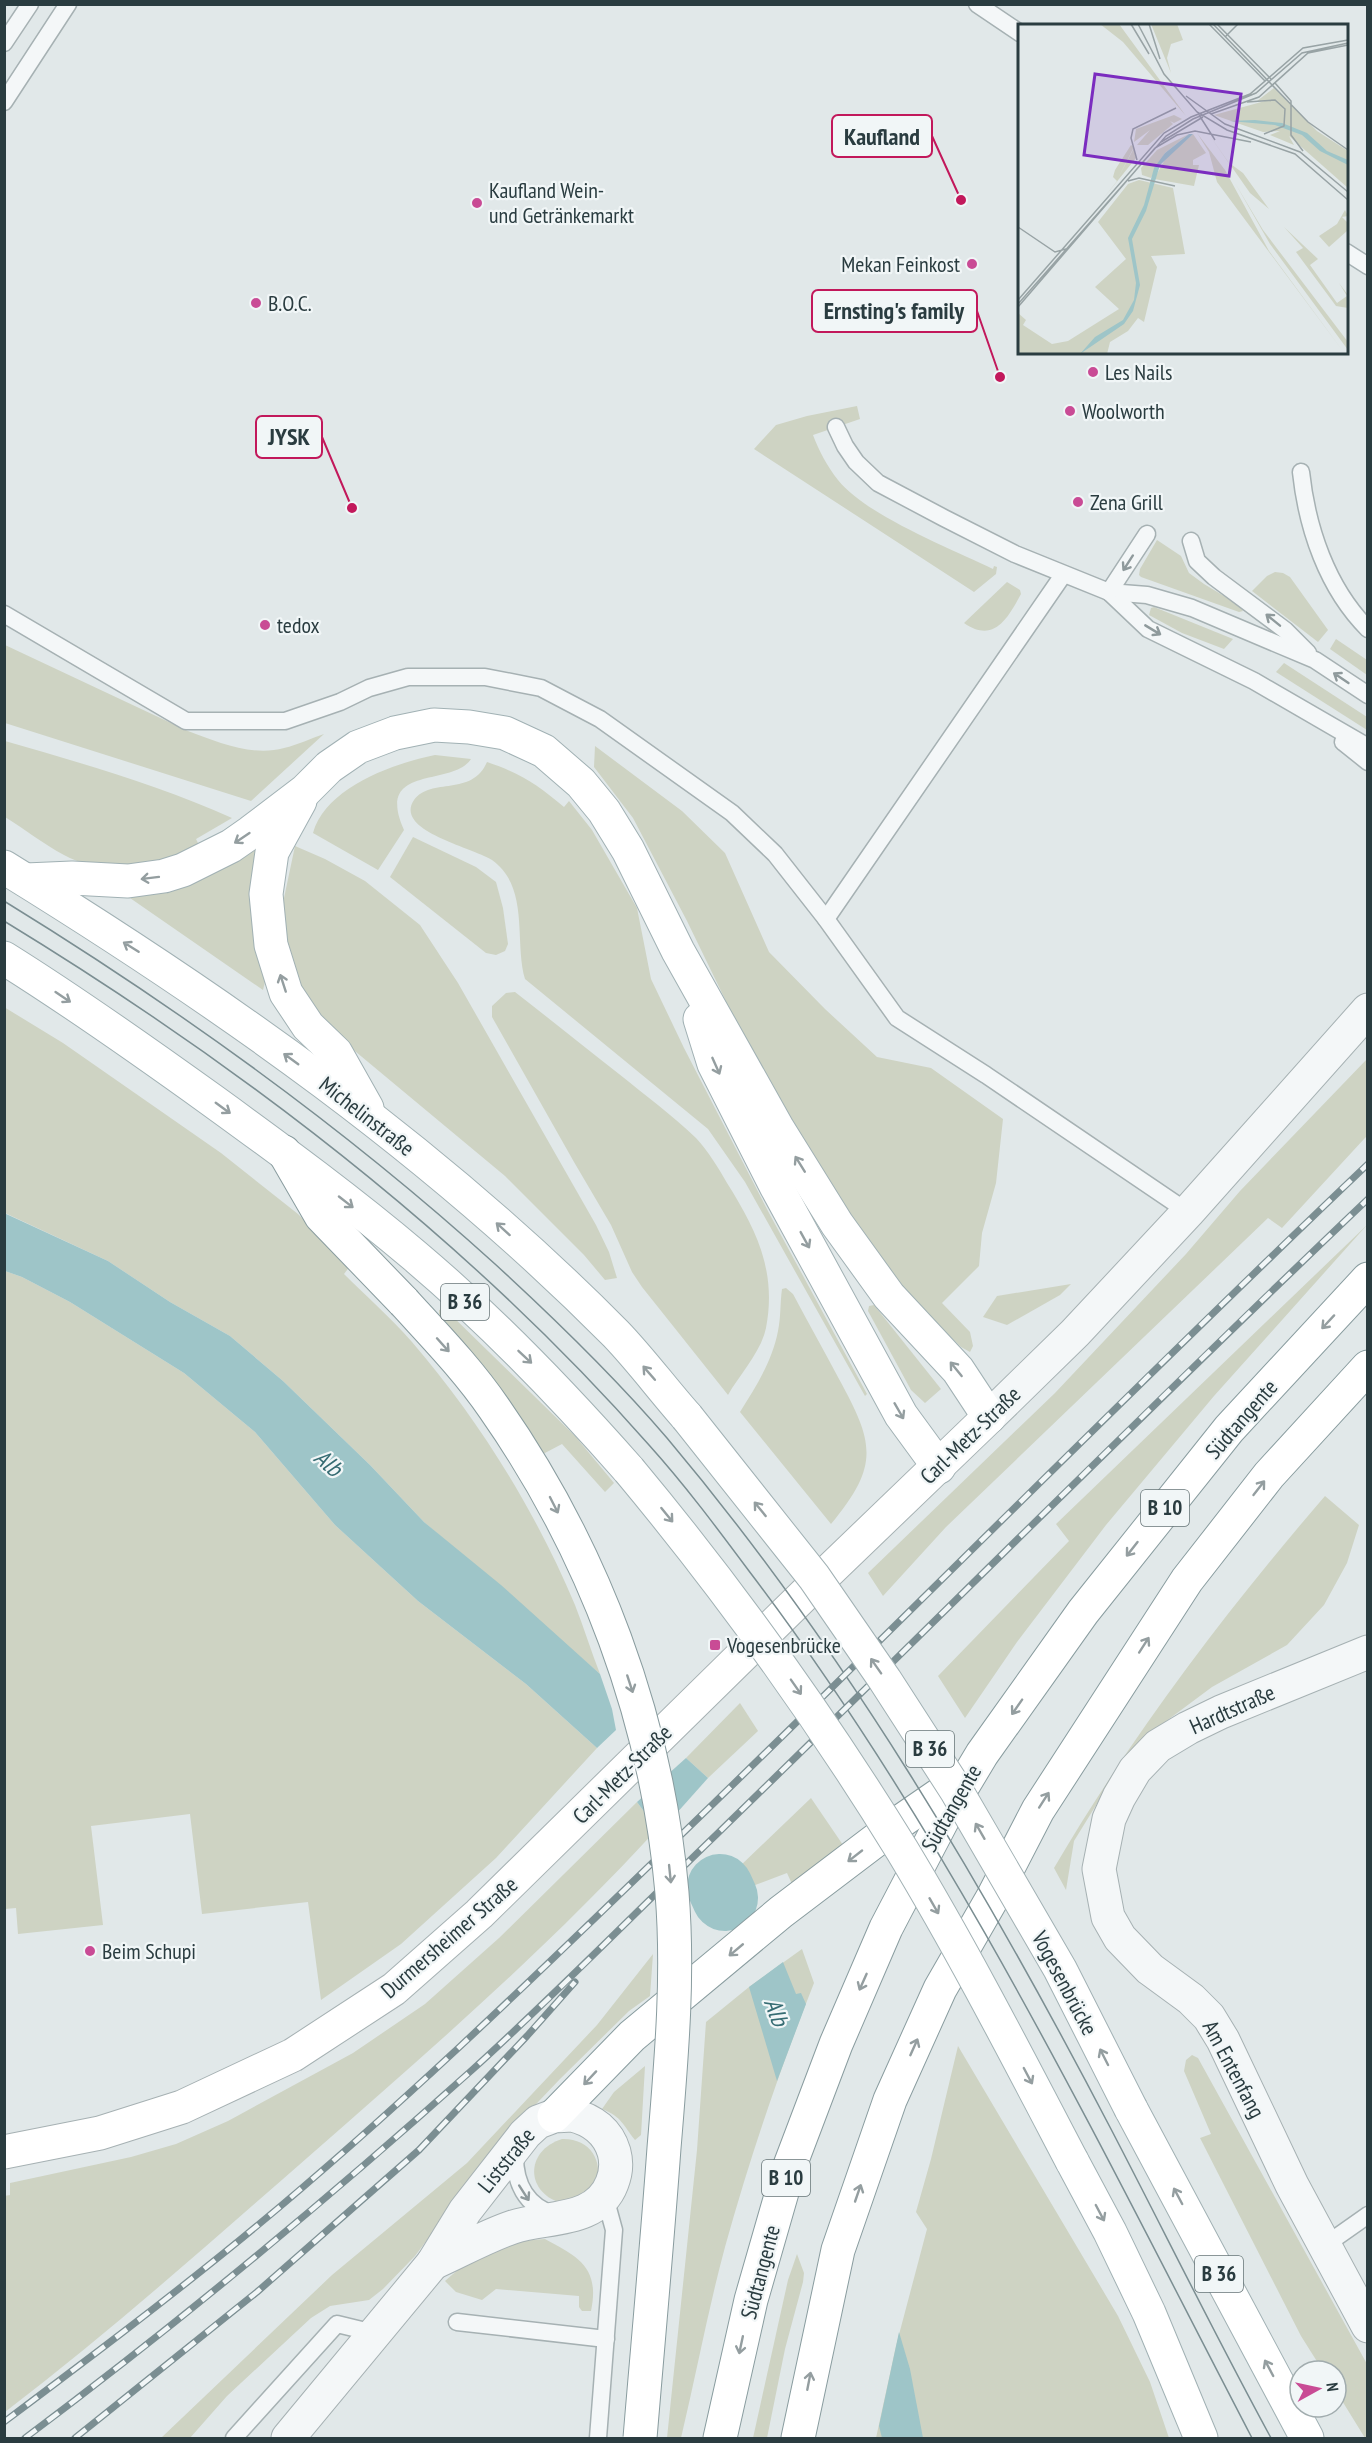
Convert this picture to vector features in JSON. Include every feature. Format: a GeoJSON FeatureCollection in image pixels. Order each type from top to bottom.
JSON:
{"type":"FeatureCollection","features":[{"type":"Feature","properties":{"kind":"main road"},"geometry":{"type":"LineString","coordinates":[[15,874],[129,881],[164,876],[205,860],[244,836],[305,791],[329,767],[358,747],[395,733],[434,725],[470,727],[505,733],[544,751],[581,783],[604,811],[628,850],[678,951],[778,1129],[837,1224],[889,1296],[958,1370],[989,1417]]}},
{"type":"Feature","properties":{"kind":"main road"},"geometry":{"type":"LineString","coordinates":[[305,791],[272,852],[266,894],[271,945],[286,993],[308,1026],[336,1053],[372,1118]]}},
{"type":"Feature","properties":{"kind":"main road","name":"Michelinstraße"},"geometry":{"type":"LineString","coordinates":[[15,874],[142,954],[372,1118],[462,1192],[547,1268],[617,1336],[687,1417]]}},
{"type":"Feature","properties":{"kind":"main road"},"geometry":{"type":"LineString","coordinates":[[678,951],[714,1064],[776,1186],[901,1415],[939,1467]]}},
{"type":"Feature","properties":{"kind":"main road","name":"B 36"},"geometry":{"type":"LineString","coordinates":[[8,962],[138,1047],[284,1152],[415,1256],[530,1362],[568,1401],[629,1470],[731,1596],[802,1696],[901,1850],[982,1989],[1110,2232],[1149,2313],[1201,2439]]}},
{"type":"Feature","properties":{"kind":"main road"},"geometry":{"type":"LineString","coordinates":[[284,1152],[321,1216],[453,1356],[494,1407],[546,1488],[587,1569],[632,1689],[656,1781],[665,1835],[672,1895],[675,2008],[640,2439]]}},
{"type":"Feature","properties":{"kind":"main road","name":"Südtangente"},"geometry":{"type":"LineString","coordinates":[[720,2439],[751,2300],[789,2168],[836,2044],[886,1928],[942,1819],[982,1754],[1083,1612],[1229,1429],[1368,1279]]}},
{"type":"Feature","properties":{"kind":"main road","name":"B 10"},"geometry":{"type":"LineString","coordinates":[[798,2439],[838,2250],[890,2100],[940,1989],[993,1897],[1038,1810],[1187,1580],[1269,1475],[1368,1367]]}},
{"type":"Feature","properties":{"kind":"main road","name":"Vogesenbrücke"},"geometry":{"type":"LineString","coordinates":[[687,1417],[814,1577],[885,1680],[956,1790],[1060,1969],[1131,2109],[1307,2439]]}},
{"type":"Feature","properties":{"kind":"main road","name":"Carl-Metz-Straße"},"geometry":{"type":"LineString","coordinates":[[554,1841],[989,1417]]}},
{"type":"Feature","properties":{"kind":"main road"},"geometry":{"type":"LineString","coordinates":[[554,2116],[632,2036],[781,1912],[897,1824],[942,1793],[982,1754]]}},
{"type":"Feature","properties":{"kind":"main road","name":"Durmersheimer Straße"},"geometry":{"type":"LineString","coordinates":[[4,2151],[100,2133],[182,2107],[293,2055],[394,1989],[479,1914],[554,1841]]}},
{"type":"Feature","properties":{"kind":"street","name":"Carl-Metz-Straße"},"geometry":{"type":"LineString","coordinates":[[989,1417],[1075,1333],[1188,1212],[1368,1010]]}},
{"type":"Feature","properties":{"kind":"street","name":"Hardtstraße"},"geometry":{"type":"LineString","coordinates":[[1119,1797],[1135,1770],[1158,1746],[1188,1728],[1221,1712],[1368,1652]]}},
{"type":"Feature","properties":{"kind":"street","name":"Am Entenfang"},"geometry":{"type":"LineString","coordinates":[[1119,1797],[1109,1819],[1099,1869],[1108,1917],[1120,1938],[1135,1955],[1191,1999],[1209,2017],[1223,2040],[1292,2185],[1368,2326]]}},
{"type":"Feature","properties":{"kind":"street","name":"Liststraße"},"geometry":{"type":"LineString","coordinates":[[288,2439],[434,2263],[465,2211],[515,2145],[538,2122],[554,2116],[582,2117],[594,2123],[611,2143],[616,2158],[615,2174],[605,2197],[593,2208],[580,2214],[512,2228],[434,2263]]}},
{"type":"Feature","properties":{"kind":"lane"},"geometry":{"type":"LineString","coordinates":[[4,43],[30,4]]}},
{"type":"Feature","properties":{"kind":"lane"},"geometry":{"type":"LineString","coordinates":[[4,102],[68,4]]}},
{"type":"Feature","properties":{"kind":"lane"},"geometry":{"type":"LineString","coordinates":[[977,4],[1018,32]]}},
{"type":"Feature","properties":{"kind":"lane"},"geometry":{"type":"LineString","coordinates":[[1348,253],[1368,266]]}},
{"type":"Feature","properties":{"kind":"lane"},"geometry":{"type":"LineString","coordinates":[[836,427],[856,462],[878,483],[944,519],[1063,575],[1109,592],[1147,595],[1192,608],[1315,660],[1368,695]]}},
{"type":"Feature","properties":{"kind":"lane"},"geometry":{"type":"LineString","coordinates":[[1301,472],[1305,506],[1319,550],[1336,585],[1356,617],[1368,629]]}},
{"type":"Feature","properties":{"kind":"lane"},"geometry":{"type":"LineString","coordinates":[[1109,592],[1147,534]]}},
{"type":"Feature","properties":{"kind":"lane"},"geometry":{"type":"LineString","coordinates":[[1191,540],[1197,561],[1214,577],[1285,630],[1315,660]]}},
{"type":"Feature","properties":{"kind":"lane"},"geometry":{"type":"LineString","coordinates":[[826,919],[1063,575]]}},
{"type":"Feature","properties":{"kind":"lane"},"geometry":{"type":"LineString","coordinates":[[1109,592],[1148,629],[1254,681],[1368,747]]}},
{"type":"Feature","properties":{"kind":"lane"},"geometry":{"type":"LineString","coordinates":[[4,614],[186,721],[285,721],[340,702],[369,688],[408,677],[485,676],[541,688],[600,719],[732,813],[776,854],[897,1018],[986,1075],[1188,1212]]}},
{"type":"Feature","properties":{"kind":"lane"},"geometry":{"type":"LineString","coordinates":[[1298,706],[1368,762]]}},
{"type":"Feature","properties":{"kind":"lane"},"geometry":{"type":"LineString","coordinates":[[515,2145],[514,2166],[519,2187],[537,2208],[553,2215],[565,2216]]}},
{"type":"Feature","properties":{"kind":"lane"},"geometry":{"type":"LineString","coordinates":[[598,2439],[614,2230],[605,2197]]}},
{"type":"Feature","properties":{"kind":"lane"},"geometry":{"type":"LineString","coordinates":[[1324,2246],[1368,2215]]}},
{"type":"Feature","properties":{"kind":"lane"},"geometry":{"type":"LineString","coordinates":[[457,2322],[606,2339]]}},
{"type":"Feature","properties":{"kind":"lane"},"geometry":{"type":"LineString","coordinates":[[234,2439],[337,2324],[374,2333]]}},
{"type":"Feature","properties":{"kind":"green space"},"geometry":{"type":"Polygon","coordinates":[[[857,406],[860,419],[813,435],[827,464],[838,480],[868,506],[933,541],[993,569],[994,566],[997,567],[996,574],[974,592],[754,449],[776,425],[857,406]]]}},
{"type":"Feature","properties":{"kind":"green space"},"geometry":{"type":"Polygon","coordinates":[[[1157,540],[1181,556],[1189,573],[1239,605],[1243,611],[1239,612],[1141,577],[1140,569],[1157,540]]]}},
{"type":"Feature","properties":{"kind":"green space"},"geometry":{"type":"Polygon","coordinates":[[[1275,572],[1290,577],[1328,630],[1318,642],[1252,591],[1267,576],[1275,572]]]}},
{"type":"Feature","properties":{"kind":"green space"},"geometry":{"type":"Polygon","coordinates":[[[1007,582],[1020,590],[1021,594],[1011,612],[999,625],[984,631],[964,623],[1007,582]]]}},
{"type":"Feature","properties":{"kind":"green space"},"geometry":{"type":"Polygon","coordinates":[[[1154,607],[1233,639],[1224,649],[1182,633],[1149,615],[1151,608],[1154,607]]]}},
{"type":"Feature","properties":{"kind":"green space"},"geometry":{"type":"Polygon","coordinates":[[[1336,639],[1367,660],[1367,675],[1330,649],[1336,639]]]}},
{"type":"Feature","properties":{"kind":"green space"},"geometry":{"type":"Polygon","coordinates":[[[5,645],[188,731],[223,744],[260,751],[272,750],[324,734],[251,801],[5,723],[5,645]]]}},
{"type":"Feature","properties":{"kind":"green space"},"geometry":{"type":"Polygon","coordinates":[[[1284,663],[1367,717],[1367,730],[1276,672],[1284,663]]]}},
{"type":"Feature","properties":{"kind":"green space"},"geometry":{"type":"Polygon","coordinates":[[[5,741],[148,785],[232,818],[196,839],[199,845],[167,858],[132,866],[114,867],[80,862],[56,851],[5,817],[5,741]]]}},
{"type":"Feature","properties":{"kind":"green space"},"geometry":{"type":"Polygon","coordinates":[[[595,746],[682,811],[725,853],[769,952],[825,1009],[877,1057],[931,1068],[1003,1119],[996,1183],[982,1233],[979,1266],[942,1303],[970,1332],[973,1346],[970,1352],[961,1347],[940,1327],[896,1279],[851,1221],[755,1061],[687,921],[633,818],[594,767],[595,746]]]}},
{"type":"Feature","properties":{"kind":"green space"},"geometry":{"type":"Polygon","coordinates":[[[435,755],[471,759],[461,768],[419,780],[407,786],[399,795],[397,809],[404,830],[378,870],[313,833],[320,817],[331,803],[363,780],[400,764],[435,755]]]}},
{"type":"Feature","properties":{"kind":"green space"},"geometry":{"type":"Polygon","coordinates":[[[487,762],[528,780],[564,807],[569,801],[592,830],[637,908],[651,979],[684,1048],[769,1213],[867,1394],[865,1396],[745,1182],[708,1129],[525,979],[516,899],[512,885],[504,871],[492,860],[439,837],[415,821],[411,811],[414,800],[421,793],[472,779],[480,773],[487,762]]]}},
{"type":"Feature","properties":{"kind":"green space"},"geometry":{"type":"Polygon","coordinates":[[[413,837],[476,867],[496,882],[503,908],[508,944],[505,951],[496,955],[486,953],[390,877],[413,837]]]}},
{"type":"Feature","properties":{"kind":"green space"},"geometry":{"type":"Polygon","coordinates":[[[256,844],[262,969],[265,982],[263,990],[130,898],[256,844]]]}},
{"type":"Feature","properties":{"kind":"green space"},"geometry":{"type":"Polygon","coordinates":[[[295,846],[365,881],[420,925],[458,983],[596,1225],[609,1252],[617,1278],[605,1280],[584,1255],[505,1176],[326,1027],[298,983],[284,934],[284,898],[295,846]]]}},
{"type":"Feature","properties":{"kind":"green space"},"geometry":{"type":"Polygon","coordinates":[[[515,992],[678,1121],[696,1138],[716,1165],[747,1217],[762,1251],[769,1288],[769,1307],[760,1346],[728,1395],[632,1272],[611,1225],[492,1017],[492,1006],[506,993],[515,992]]]}},
{"type":"Feature","properties":{"kind":"green space"},"geometry":{"type":"Polygon","coordinates":[[[4,1007],[63,1043],[221,1153],[298,1214],[350,1266],[344,1274],[412,1342],[437,1372],[504,1467],[559,1570],[575,1605],[600,1674],[424,1522],[370,1465],[283,1381],[230,1336],[170,1302],[108,1261],[5,1213],[4,1007]]]}},
{"type":"Feature","properties":{"kind":"green space"},"geometry":{"type":"Polygon","coordinates":[[[1367,1059],[1368,1135],[1282,1228],[1268,1218],[946,1527],[883,1596],[868,1573],[1055,1393],[1186,1254],[1240,1191],[1367,1059]]]}},
{"type":"Feature","properties":{"kind":"green space"},"geometry":{"type":"Polygon","coordinates":[[[1367,1225],[1214,1396],[1106,1525],[1017,1642],[965,1718],[938,1676],[1069,1541],[1056,1524],[1367,1225]]]}},
{"type":"Feature","properties":{"kind":"green space"},"geometry":{"type":"Polygon","coordinates":[[[5,1271],[22,1277],[70,1302],[184,1373],[255,1432],[335,1525],[418,1601],[526,1684],[597,1748],[496,1858],[401,1944],[321,2000],[308,1902],[202,1914],[190,1814],[91,1826],[103,1925],[18,1934],[16,1908],[5,1909],[5,1271]]]}},
{"type":"Feature","properties":{"kind":"green space"},"geometry":{"type":"Polygon","coordinates":[[[1071,1284],[1060,1295],[1007,1325],[983,1317],[997,1296],[1071,1284]]]}},
{"type":"Feature","properties":{"kind":"green space"},"geometry":{"type":"Polygon","coordinates":[[[786,1288],[793,1294],[851,1401],[865,1437],[867,1453],[858,1485],[831,1524],[740,1412],[772,1353],[779,1326],[782,1289],[786,1288]]]}},
{"type":"Feature","properties":{"kind":"green space"},"geometry":{"type":"Polygon","coordinates":[[[874,1305],[941,1389],[925,1403],[911,1390],[868,1311],[869,1306],[874,1305]]]}},
{"type":"Feature","properties":{"kind":"green space"},"geometry":{"type":"Polygon","coordinates":[[[445,1309],[575,1436],[614,1483],[605,1492],[562,1444],[543,1454],[491,1378],[439,1314],[439,1310],[445,1309]]]}},
{"type":"Feature","properties":{"kind":"green space"},"geometry":{"type":"Polygon","coordinates":[[[1325,1496],[1359,1525],[1347,1563],[1324,1605],[1287,1645],[1212,1687],[1165,1722],[1122,1763],[1074,1841],[1066,1890],[1054,1868],[1115,1770],[1181,1676],[1251,1584],[1325,1496]]]}},
{"type":"Feature","properties":{"kind":"green space"},"geometry":{"type":"Polygon","coordinates":[[[740,1703],[758,1731],[708,1778],[686,1758],[740,1703]]]}},
{"type":"Feature","properties":{"kind":"green space"},"geometry":{"type":"Polygon","coordinates":[[[811,1798],[843,1845],[792,1884],[787,1873],[747,1888],[739,1867],[811,1798]]]}},
{"type":"Feature","properties":{"kind":"green space"},"geometry":{"type":"Polygon","coordinates":[[[637,1802],[657,1829],[574,1915],[397,2079],[195,2256],[5,2412],[4,2196],[10,2195],[10,2183],[131,2157],[176,2144],[228,2121],[353,2053],[425,2004],[499,1938],[637,1802]]]}},
{"type":"Feature","properties":{"kind":"green space"},"geometry":{"type":"Polygon","coordinates":[[[802,1949],[814,1983],[766,2114],[725,2247],[681,2438],[667,2438],[697,2150],[706,2022],[749,1987],[802,1949]]]}},
{"type":"Feature","properties":{"kind":"green space"},"geometry":{"type":"Polygon","coordinates":[[[653,1954],[650,1996],[629,2011],[500,2142],[415,2256],[383,2289],[369,2300],[330,2306],[311,2318],[227,2396],[190,2438],[161,2438],[332,2275],[467,2163],[597,2025],[653,1954]]]}},
{"type":"Feature","properties":{"kind":"green space"},"geometry":{"type":"Polygon","coordinates":[[[958,2046],[1118,2316],[1150,2382],[1169,2438],[876,2438],[896,2346],[927,2229],[916,2212],[958,2046]]]}},
{"type":"Feature","properties":{"kind":"green space"},"geometry":{"type":"Polygon","coordinates":[[[1192,2055],[1198,2058],[1367,2364],[1367,2438],[1348,2410],[1348,2359],[1315,2359],[1301,2336],[1200,2138],[1211,2134],[1184,2071],[1186,2060],[1192,2055]]]}},
{"type":"Feature","properties":{"kind":"green space"},"geometry":{"type":"Polygon","coordinates":[[[645,2066],[641,2135],[635,2140],[618,2118],[602,2109],[614,2092],[645,2066]]]}},
{"type":"Feature","properties":{"kind":"green space"},"geometry":{"type":"Polygon","coordinates":[[[562,2139],[580,2142],[587,2147],[596,2159],[598,2167],[596,2185],[564,2204],[551,2199],[542,2191],[536,2182],[534,2172],[541,2153],[562,2139]]]}},
{"type":"Feature","properties":{"kind":"green space"},"geometry":{"type":"Polygon","coordinates":[[[545,2239],[577,2258],[584,2266],[592,2284],[591,2311],[582,2311],[579,2307],[579,2296],[496,2289],[482,2300],[456,2292],[445,2281],[456,2271],[491,2250],[516,2242],[545,2239]]]}},
{"type":"Feature","properties":{"kind":"green space"},"geometry":{"type":"Polygon","coordinates":[[[797,2254],[804,2273],[803,2282],[785,2349],[767,2438],[753,2438],[788,2280],[797,2254]]]}},
{"type":"Feature","properties":{"kind":"water"},"geometry":{"type":"Polygon","coordinates":[[[4,1213],[108,1261],[170,1302],[230,1336],[283,1381],[370,1465],[424,1522],[501,1585],[600,1674],[612,1709],[616,1730],[597,1748],[526,1684],[418,1601],[335,1525],[255,1432],[184,1373],[70,1302],[22,1277],[5,1271],[4,1213]]]}},
{"type":"Feature","properties":{"kind":"water"},"geometry":{"type":"Polygon","coordinates":[[[686,1758],[708,1778],[675,1815],[657,1829],[637,1802],[686,1758]]]}},
{"type":"Feature","properties":{"kind":"water"},"geometry":{"type":"Polygon","coordinates":[[[783,1962],[796,1994],[801,1993],[806,2004],[777,2081],[749,1987],[783,1962]]]}},
{"type":"Feature","properties":{"kind":"water"},"geometry":{"type":"Polygon","coordinates":[[[899,2332],[910,2369],[923,2438],[882,2438],[879,2426],[899,2332]]]}},
{"type":"Feature","properties":{"kind":"waterway","name":"Alb"},"geometry":{"type":"LineString","coordinates":[[720,1887],[725,1898]]}},
{"type":"Feature","properties":{"kind":"tram line"},"geometry":{"type":"LineString","coordinates":[[4,901],[196,1027],[258,1071],[379,1165],[438,1213],[540,1306],[605,1370],[667,1438],[732,1518],[852,1685],[962,1860],[1064,2040],[1271,2438]]}},
{"type":"Feature","properties":{"kind":"tram line"},"geometry":{"type":"LineString","coordinates":[[4,921],[179,1034],[264,1095],[427,1226],[504,1296],[578,1369],[649,1445],[701,1507],[823,1673],[892,1777],[957,1885],[1079,2104],[1252,2438]]}},
{"type":"Feature","properties":{"kind":"railway"},"geometry":{"type":"LineString","coordinates":[[4,2422],[241,2239],[423,2081],[714,1803],[1368,1164]]}},
{"type":"Feature","properties":{"kind":"railway"},"geometry":{"type":"LineString","coordinates":[[25,2438],[253,2259],[472,2070],[595,1953],[1368,1199]]}},
{"type":"Feature","properties":{"kind":"railway"},"geometry":{"type":"LineString","coordinates":[[75,2438],[257,2292],[419,2150],[575,1982]]}},
{"type":"Feature","properties":{"kind":"place","name":"Kaufland"},"geometry":{"type":"Point","coordinates":[961,200]}},
{"type":"Feature","properties":{"kind":"place","name":"Kaufland Wein- und Getränkemarkt"},"geometry":{"type":"Point","coordinates":[477,203]}},
{"type":"Feature","properties":{"kind":"place","name":"Mekan Feinkost"},"geometry":{"type":"Point","coordinates":[972,264]}},
{"type":"Feature","properties":{"kind":"place","name":"B.O.C."},"geometry":{"type":"Point","coordinates":[256,303]}},
{"type":"Feature","properties":{"kind":"place","name":"Les Nails"},"geometry":{"type":"Point","coordinates":[1093,372]}},
{"type":"Feature","properties":{"kind":"place","name":"Ernsting's family"},"geometry":{"type":"Point","coordinates":[1000,377]}},
{"type":"Feature","properties":{"kind":"place","name":"Woolworth"},"geometry":{"type":"Point","coordinates":[1070,411]}},
{"type":"Feature","properties":{"kind":"place","name":"Zena Grill"},"geometry":{"type":"Point","coordinates":[1078,502]}},
{"type":"Feature","properties":{"kind":"place","name":"JYSK"},"geometry":{"type":"Point","coordinates":[352,508]}},
{"type":"Feature","properties":{"kind":"place","name":"tedox"},"geometry":{"type":"Point","coordinates":[265,625]}},
{"type":"Feature","properties":{"kind":"place","name":"Vogesenbrücke"},"geometry":{"type":"Point","coordinates":[715,1645]}},
{"type":"Feature","properties":{"kind":"place","name":"Beim Schupi"},"geometry":{"type":"Point","coordinates":[90,1951]}}]}
